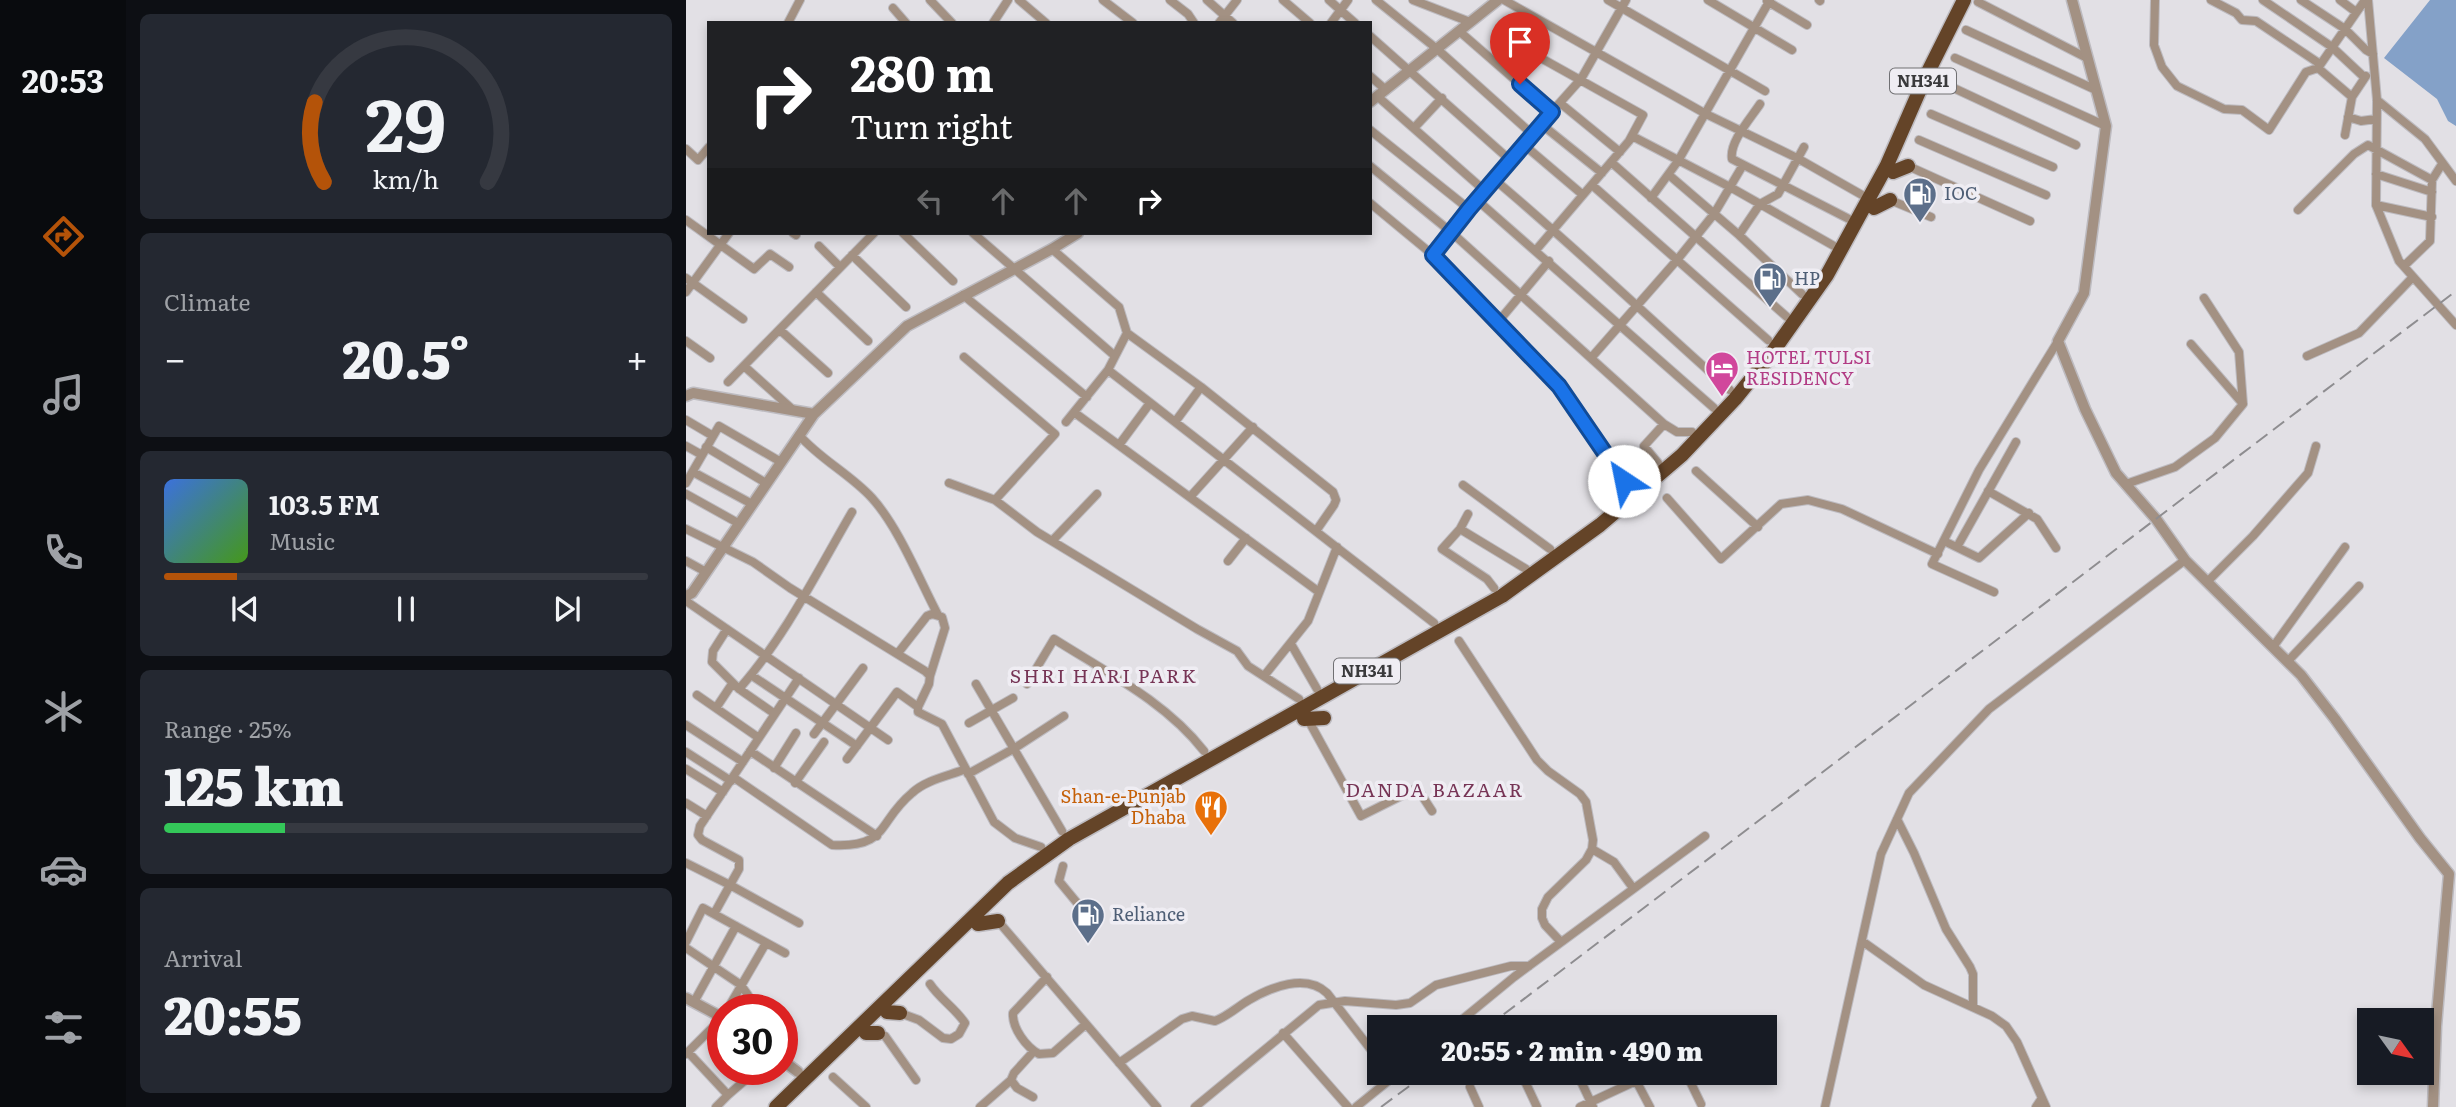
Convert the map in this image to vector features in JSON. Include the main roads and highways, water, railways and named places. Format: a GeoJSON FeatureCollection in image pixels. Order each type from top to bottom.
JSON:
{"type":"FeatureCollection","features":[{"type":"Feature","properties":{"kind":"highway","name":"NH341"},"geometry":{"type":"LineString","coordinates":[[776,1107],[1056,839],[1501,590],[1600,525],[1659,469],[1787,335],[1896,168],[1925,78],[1971,1]]}},
{"type":"Feature","properties":{"kind":"highway"},"geometry":{"type":"LineString","coordinates":[[1874,208],[1890,200]]}},
{"type":"Feature","properties":{"kind":"highway","name":"NH341"},"geometry":{"type":"LineString","coordinates":[[1714,408],[1732,394]]}},
{"type":"Feature","properties":{"kind":"highway","name":"NH341"},"geometry":{"type":"LineString","coordinates":[[1637,481],[1659,469]]}},
{"type":"Feature","properties":{"kind":"highway"},"geometry":{"type":"LineString","coordinates":[[1307,722],[1324,718]]}},
{"type":"Feature","properties":{"kind":"highway"},"geometry":{"type":"LineString","coordinates":[[978,924],[998,921]]}},
{"type":"Feature","properties":{"kind":"water"},"geometry":{"type":"Polygon","coordinates":[[[2430,0],[2456,0],[2456,126],[2448,121],[2437,99],[2384,58],[2430,0]]]}},
{"type":"Feature","properties":{"kind":"railway"},"geometry":{"type":"LineString","coordinates":[[1503,1015],[2456,291]]}},
{"type":"Feature","properties":{"kind":"railway"},"geometry":{"type":"LineString","coordinates":[[1381,1107],[1411,1085]]}},
{"type":"Feature","properties":{"kind":"place","name":"IOC"},"geometry":{"type":"Point","coordinates":[1920,224]}},
{"type":"Feature","properties":{"kind":"place","name":"HP"},"geometry":{"type":"Point","coordinates":[1770,309]}},
{"type":"Feature","properties":{"kind":"place","name":"HOTEL TULSI RESIDENCY"},"geometry":{"type":"Point","coordinates":[1722,398]}},
{"type":"Feature","properties":{"kind":"place","name":"Shan-e-Punjab Dhaba"},"geometry":{"type":"Point","coordinates":[1211,837]}},
{"type":"Feature","properties":{"kind":"place","name":"Reliance"},"geometry":{"type":"Point","coordinates":[1088,945]}},
{"type":"Feature","properties":{"kind":"district","name":"SHRI HARI PARK"},"geometry":{"type":"Point","coordinates":[1104,676]}},
{"type":"Feature","properties":{"kind":"district","name":"DANDA BAZAAR"},"geometry":{"type":"Point","coordinates":[1435,790]}}]}
